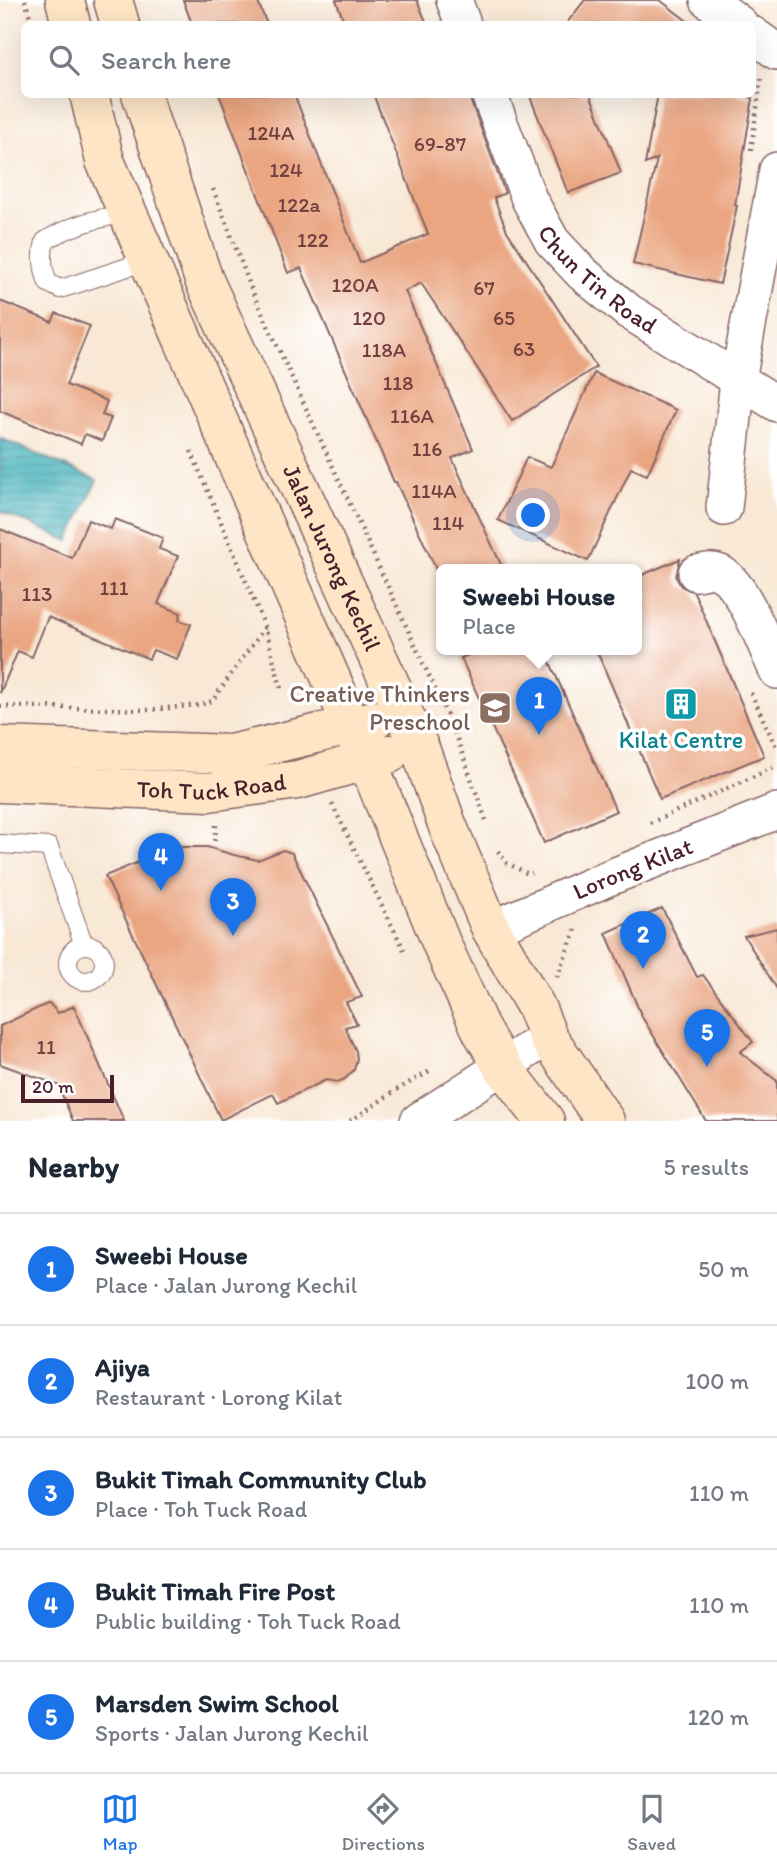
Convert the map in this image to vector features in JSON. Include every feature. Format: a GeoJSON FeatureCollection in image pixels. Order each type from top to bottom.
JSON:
{"type":"FeatureCollection","features":[{"type":"Feature","properties":{"kind":"main road"},"geometry":{"type":"LineString","coordinates":[[65,0],[70,21]]}},
{"type":"Feature","properties":{"kind":"main road"},"geometry":{"type":"LineString","coordinates":[[113,0],[119,21]]}},
{"type":"Feature","properties":{"kind":"main road","name":"Jalan Jurong Kechil"},"geometry":{"type":"LineString","coordinates":[[90,98],[106,161],[359,743],[442,945],[482,1032],[503,1067],[545,1121]]}},
{"type":"Feature","properties":{"kind":"main road","name":"Jalan Jurong Kechil"},"geometry":{"type":"LineString","coordinates":[[142,98],[204,280],[411,728],[448,827],[491,929],[536,1007],[548,1037],[605,1121]]}},
{"type":"Feature","properties":{"kind":"main road","name":"Toh Tuck Road"},"geometry":{"type":"LineString","coordinates":[[0,746],[231,754],[359,743],[411,728]]}},
{"type":"Feature","properties":{"kind":"main road","name":"Toh Tuck Road"},"geometry":{"type":"LineString","coordinates":[[0,783],[209,792],[298,780],[318,774],[359,743]]}},
{"type":"Feature","properties":{"kind":"street"},"geometry":{"type":"LineString","coordinates":[[454,0],[462,21]]}},
{"type":"Feature","properties":{"kind":"street"},"geometry":{"type":"LineString","coordinates":[[708,0],[736,21]]}},
{"type":"Feature","properties":{"kind":"street"},"geometry":{"type":"LineString","coordinates":[[756,37],[777,52]]}},
{"type":"Feature","properties":{"kind":"street","name":"Chun Tin Road"},"geometry":{"type":"LineString","coordinates":[[491,98],[529,199],[552,241],[582,273],[628,311],[777,404]]}},
{"type":"Feature","properties":{"kind":"street"},"geometry":{"type":"LineString","coordinates":[[724,508],[738,380],[777,170]]}},
{"type":"Feature","properties":{"kind":"street"},"geometry":{"type":"LineString","coordinates":[[696,573],[715,570],[738,587],[777,671]]}},
{"type":"Feature","properties":{"kind":"street","name":"Lorong Kilat"},"geometry":{"type":"LineString","coordinates":[[491,929],[606,878],[777,811]]}},
{"type":"Feature","properties":{"kind":"street"},"geometry":{"type":"LineString","coordinates":[[418,1121],[548,1037]]}},
{"type":"Feature","properties":{"kind":"lane"},"geometry":{"type":"LineString","coordinates":[[128,213],[94,219],[44,241],[44,272],[48,284],[60,289],[149,260]]}},
{"type":"Feature","properties":{"kind":"lane"},"geometry":{"type":"LineString","coordinates":[[0,844],[49,847],[84,945]]}},
{"type":"Feature","properties":{"kind":"path"},"geometry":{"type":"LineString","coordinates":[[25,0],[31,21]]}},
{"type":"Feature","properties":{"kind":"path"},"geometry":{"type":"LineString","coordinates":[[209,179],[253,293],[453,728],[487,823]]}},
{"type":"Feature","properties":{"kind":"path"},"geometry":{"type":"LineString","coordinates":[[0,706],[146,710],[200,705],[212,701],[265,627]]}},
{"type":"Feature","properties":{"kind":"path"},"geometry":{"type":"LineString","coordinates":[[642,827],[777,766]]}},
{"type":"Feature","properties":{"kind":"path"},"geometry":{"type":"LineString","coordinates":[[318,774],[409,961]]}},
{"type":"Feature","properties":{"kind":"path"},"geometry":{"type":"LineString","coordinates":[[215,841],[216,822]]}},
{"type":"Feature","properties":{"kind":"path"},"geometry":{"type":"LineString","coordinates":[[496,849],[506,863],[528,874],[538,871]]}},
{"type":"Feature","properties":{"kind":"path"},"geometry":{"type":"LineString","coordinates":[[554,985],[578,925],[586,921]]}},
{"type":"Feature","properties":{"kind":"path"},"geometry":{"type":"LineString","coordinates":[[350,1121],[398,1088],[442,1065]]}},
{"type":"Feature","properties":{"kind":"water"},"geometry":{"type":"Polygon","coordinates":[[[0,438],[97,480],[69,541],[0,511],[0,438]]]}},
{"type":"Feature","properties":{"kind":"building"},"geometry":{"type":"Polygon","coordinates":[[[183,0],[257,0],[266,21],[191,21],[183,0]]]}},
{"type":"Feature","properties":{"kind":"building"},"geometry":{"type":"Polygon","coordinates":[[[336,0],[417,0],[426,21],[344,21],[336,0]]]}},
{"type":"Feature","properties":{"kind":"building"},"geometry":{"type":"Polygon","coordinates":[[[585,0],[660,0],[687,21],[568,21],[585,0]]]}},
{"type":"Feature","properties":{"kind":"building"},"geometry":{"type":"Polygon","coordinates":[[[221,98],[296,98],[360,263],[428,234],[375,98],[469,98],[505,193],[494,198],[507,231],[596,367],[512,421],[421,283],[405,291],[473,449],[452,458],[501,564],[436,564],[436,569],[394,482],[301,268],[288,273],[221,98]]]}},
{"type":"Feature","properties":{"kind":"building"},"geometry":{"type":"Polygon","coordinates":[[[531,98],[592,98],[621,173],[568,193],[531,98]]]}},
{"type":"Feature","properties":{"kind":"building"},"geometry":{"type":"Polygon","coordinates":[[[657,98],[753,98],[735,205],[737,206],[720,284],[633,264],[657,159],[645,164],[657,98]]]}},
{"type":"Feature","properties":{"kind":"building"},"geometry":{"type":"Polygon","coordinates":[[[0,301],[52,322],[56,313],[90,326],[66,385],[107,401],[102,415],[111,418],[102,441],[85,434],[81,444],[0,411],[0,301]]]}},
{"type":"Feature","properties":{"kind":"building"},"geometry":{"type":"Polygon","coordinates":[[[594,373],[676,410],[647,475],[631,468],[588,561],[498,520],[527,457],[551,467],[594,373]]]}},
{"type":"Feature","properties":{"kind":"building"},"geometry":{"type":"Polygon","coordinates":[[[115,519],[163,538],[159,549],[178,556],[158,604],[181,613],[179,620],[191,624],[177,659],[153,650],[149,659],[48,617],[32,657],[18,651],[0,693],[0,529],[72,558],[88,520],[111,529],[115,519]]]}},
{"type":"Feature","properties":{"kind":"building","name":"Kilat Centre"},"geometry":{"type":"Polygon","coordinates":[[[680,559],[676,577],[681,586],[694,592],[764,756],[660,799],[599,655],[642,655],[642,575],[680,559]]]}},
{"type":"Feature","properties":{"kind":"building"},"geometry":{"type":"Polygon","coordinates":[[[468,655],[547,655],[616,811],[544,843],[461,658],[468,655]]]}},
{"type":"Feature","properties":{"kind":"building"},"geometry":{"type":"Polygon","coordinates":[[[175,847],[207,847],[258,860],[283,850],[292,853],[362,997],[346,1002],[357,1024],[345,1027],[357,1059],[354,1070],[345,1079],[338,1082],[326,1080],[278,1103],[273,1094],[221,1120],[105,876],[175,847]]]}},
{"type":"Feature","properties":{"kind":"building"},"geometry":{"type":"Polygon","coordinates":[[[662,908],[697,977],[703,975],[753,1042],[740,1052],[777,1081],[777,1121],[706,1121],[642,1017],[606,933],[662,908]]]}},
{"type":"Feature","properties":{"kind":"building"},"geometry":{"type":"Polygon","coordinates":[[[777,928],[777,989],[744,936],[777,928]]]}},
{"type":"Feature","properties":{"kind":"building"},"geometry":{"type":"Polygon","coordinates":[[[49,1003],[58,1013],[74,1006],[124,1121],[73,1121],[58,1085],[0,1064],[0,1026],[49,1003]]]}},
{"type":"Feature","properties":{"kind":"place","name":"Kilat Centre"},"geometry":{"type":"Point","coordinates":[681,704]}},
{"type":"Feature","properties":{"kind":"place","name":"Creative Thinkers Preschool"},"geometry":{"type":"Point","coordinates":[495,708]}},
{"type":"Feature","properties":{"kind":"place","name":"Sweebi House"},"geometry":{"type":"Point","coordinates":[539,735]}},
{"type":"Feature","properties":{"kind":"place","name":"Bukit Timah Fire Post"},"geometry":{"type":"Point","coordinates":[161,891]}},
{"type":"Feature","properties":{"kind":"place","name":"Bukit Timah Community Club"},"geometry":{"type":"Point","coordinates":[233,936]}},
{"type":"Feature","properties":{"kind":"place","name":"Ajiya"},"geometry":{"type":"Point","coordinates":[643,969]}},
{"type":"Feature","properties":{"kind":"place","name":"Marsden Swim School"},"geometry":{"type":"Point","coordinates":[707,1067]}}]}
